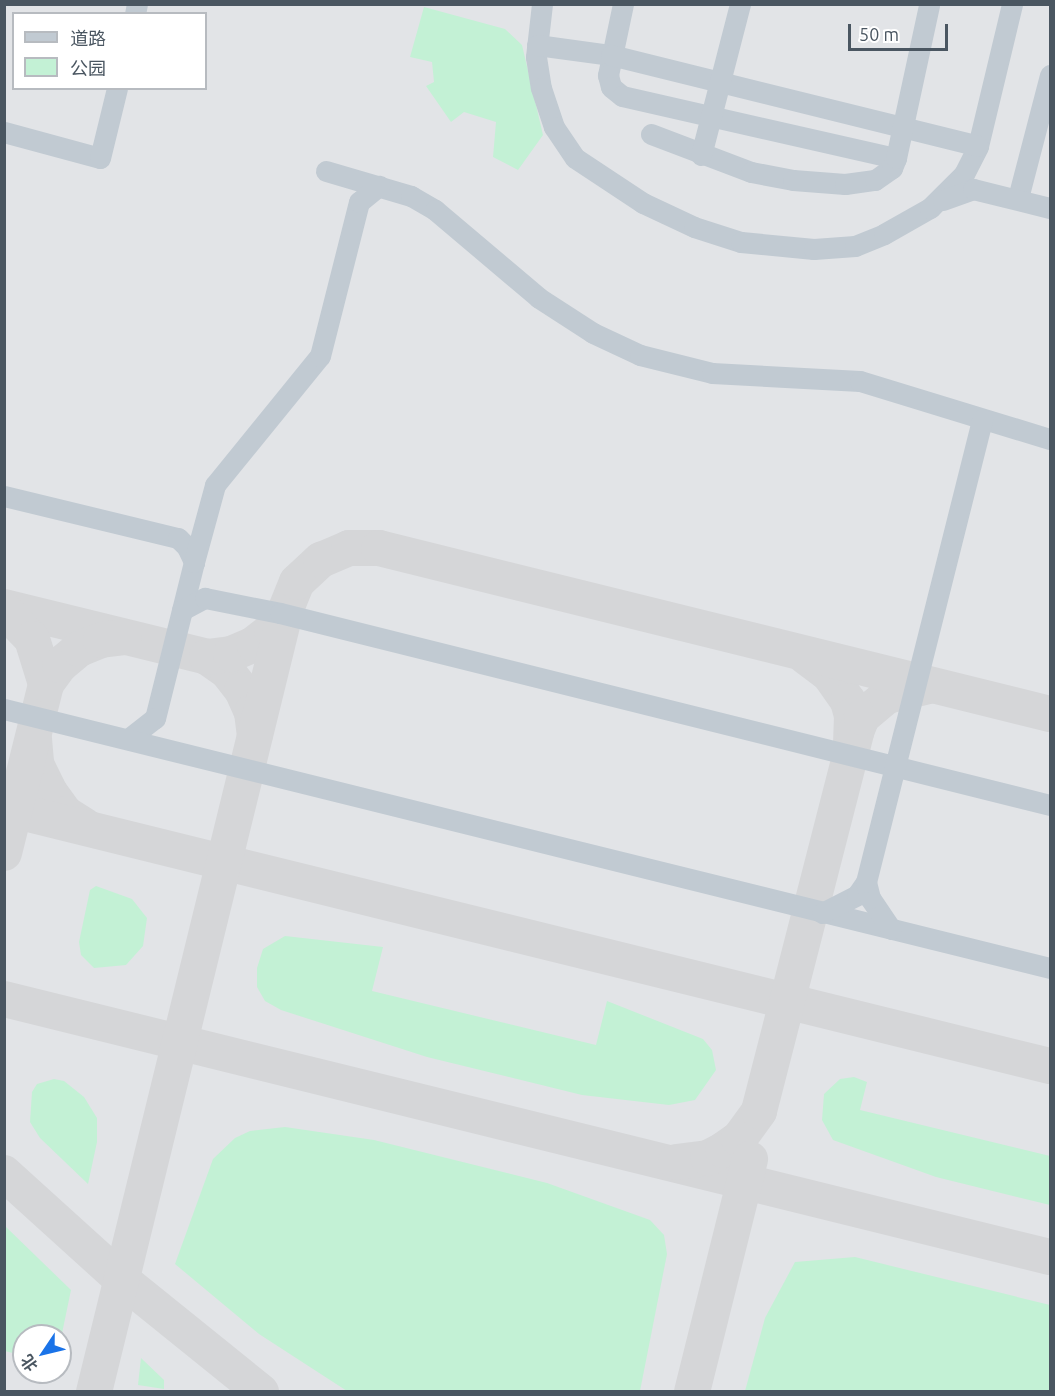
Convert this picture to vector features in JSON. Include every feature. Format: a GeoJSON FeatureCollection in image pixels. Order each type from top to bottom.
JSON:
{"type":"FeatureCollection","features":[{"type":"Feature","properties":{"kind":"street"},"geometry":{"type":"LineString","coordinates":[[542,4],[537,45],[541,88],[554,127],[575,158],[643,203],[694,227],[741,242],[783,248],[855,246],[952,195],[973,189],[1050,207]]}},
{"type":"Feature","properties":{"kind":"street"},"geometry":{"type":"LineString","coordinates":[[623,4],[611,55],[608,83],[616,93],[896,158]]}},
{"type":"Feature","properties":{"kind":"street"},"geometry":{"type":"LineString","coordinates":[[701,155],[740,4]]}},
{"type":"Feature","properties":{"kind":"street"},"geometry":{"type":"LineString","coordinates":[[930,208],[964,174],[978,146],[1012,4]]}},
{"type":"Feature","properties":{"kind":"street"},"geometry":{"type":"LineString","coordinates":[[651,134],[701,155],[772,176],[845,184],[875,180],[884,176],[896,158],[929,6]]}},
{"type":"Feature","properties":{"kind":"street"},"geometry":{"type":"LineString","coordinates":[[537,45],[611,55],[903,125],[978,146]]}},
{"type":"Feature","properties":{"kind":"street"},"geometry":{"type":"LineString","coordinates":[[1018,198],[1050,75]]}},
{"type":"Feature","properties":{"kind":"street"},"geometry":{"type":"LineString","coordinates":[[4,132],[100,158],[117,90]]}},
{"type":"Feature","properties":{"kind":"street"},"geometry":{"type":"LineString","coordinates":[[359,202],[336,174],[411,196],[435,210],[538,298],[593,333],[640,355],[712,373],[860,381],[1050,439]]}},
{"type":"Feature","properties":{"kind":"street"},"geometry":{"type":"LineString","coordinates":[[176,752],[164,742],[155,718],[202,524],[215,485],[320,357],[359,202],[379,186]]}},
{"type":"Feature","properties":{"kind":"street"},"geometry":{"type":"LineString","coordinates":[[822,913],[857,895],[866,882],[982,419]]}},
{"type":"Feature","properties":{"kind":"street"},"geometry":{"type":"LineString","coordinates":[[4,496],[178,538],[194,533],[202,524]]}},
{"type":"Feature","properties":{"kind":"street"},"geometry":{"type":"LineString","coordinates":[[178,538],[193,568],[199,588],[213,598],[1050,805]]}},
{"type":"Feature","properties":{"kind":"street"},"geometry":{"type":"LineString","coordinates":[[182,610],[195,601],[213,598]]}},
{"type":"Feature","properties":{"kind":"street"},"geometry":{"type":"LineString","coordinates":[[4,709],[1050,968]]}},
{"type":"Feature","properties":{"kind":"street"},"geometry":{"type":"LineString","coordinates":[[128,739],[155,718]]}},
{"type":"Feature","properties":{"kind":"street"},"geometry":{"type":"LineString","coordinates":[[866,882],[870,898],[891,929]]}},
{"type":"Feature","properties":{"kind":"shaded area"},"geometry":{"type":"Polygon","coordinates":[[[5,5],[1050,5],[1050,1391],[5,1392],[5,5]]]}},
{"type":"Feature","properties":{"kind":"green space"},"geometry":{"type":"Polygon","coordinates":[[[424,7],[505,29],[522,45],[543,135],[518,170],[493,157],[496,122],[464,112],[451,122],[426,86],[434,82],[432,62],[410,57],[424,7]]]}},
{"type":"Feature","properties":{"kind":"green space"},"geometry":{"type":"Polygon","coordinates":[[[96,886],[132,899],[147,918],[143,946],[126,965],[94,968],[81,955],[79,942],[90,890],[96,886]]]}},
{"type":"Feature","properties":{"kind":"green space"},"geometry":{"type":"Polygon","coordinates":[[[285,936],[383,947],[372,991],[596,1045],[607,1001],[703,1039],[712,1050],[716,1070],[695,1100],[669,1105],[582,1095],[427,1057],[281,1010],[265,1001],[257,987],[257,968],[263,949],[285,936]]]}},
{"type":"Feature","properties":{"kind":"green space"},"geometry":{"type":"Polygon","coordinates":[[[854,1077],[867,1082],[860,1110],[1050,1156],[1050,1205],[936,1177],[833,1140],[822,1120],[824,1094],[840,1079],[854,1077]]]}},
{"type":"Feature","properties":{"kind":"green space"},"geometry":{"type":"Polygon","coordinates":[[[54,1079],[64,1081],[84,1097],[97,1118],[97,1142],[88,1184],[40,1138],[30,1122],[32,1092],[37,1084],[54,1079]]]}},
{"type":"Feature","properties":{"kind":"green space"},"geometry":{"type":"Polygon","coordinates":[[[285,1127],[374,1140],[547,1183],[650,1220],[664,1235],[667,1254],[640,1391],[347,1391],[259,1334],[175,1264],[213,1159],[235,1138],[250,1131],[285,1127]]]}},
{"type":"Feature","properties":{"kind":"green space"},"geometry":{"type":"Polygon","coordinates":[[[5,1226],[71,1290],[64,1324],[12,1324],[12,1353],[5,1351],[5,1226]]]}},
{"type":"Feature","properties":{"kind":"green space"},"geometry":{"type":"Polygon","coordinates":[[[855,1257],[1050,1305],[1050,1391],[745,1391],[765,1318],[795,1262],[855,1257]]]}},
{"type":"Feature","properties":{"kind":"green space"},"geometry":{"type":"Polygon","coordinates":[[[141,1358],[164,1380],[164,1389],[138,1385],[141,1358]]]}},
{"type":"Feature","properties":{"kind":"taxiway"},"geometry":{"type":"LineString","coordinates":[[94,1392],[286,609],[297,582],[321,560],[349,548],[379,548],[1050,714]]}},
{"type":"Feature","properties":{"kind":"taxiway"},"geometry":{"type":"LineString","coordinates":[[4,607],[207,657],[227,671],[242,690],[252,712],[255,735]]}},
{"type":"Feature","properties":{"kind":"taxiway"},"geometry":{"type":"LineString","coordinates":[[4,610],[32,639],[46,684]]}},
{"type":"Feature","properties":{"kind":"taxiway"},"geometry":{"type":"LineString","coordinates":[[207,657],[231,654],[254,644],[272,630],[286,610]]}},
{"type":"Feature","properties":{"kind":"taxiway"},"geometry":{"type":"LineString","coordinates":[[4,853],[46,684],[60,665],[79,649],[101,640],[124,637]]}},
{"type":"Feature","properties":{"kind":"taxiway"},"geometry":{"type":"LineString","coordinates":[[805,656],[829,674],[848,701],[852,716],[851,744]]}},
{"type":"Feature","properties":{"kind":"taxiway"},"geometry":{"type":"LineString","coordinates":[[676,1162],[708,1158],[723,1150],[739,1139],[759,1111],[856,732],[862,717],[887,696],[929,686]]}},
{"type":"Feature","properties":{"kind":"taxiway"},"geometry":{"type":"LineString","coordinates":[[34,739],[36,764],[49,791],[66,814],[85,826]]}},
{"type":"Feature","properties":{"kind":"taxiway"},"geometry":{"type":"LineString","coordinates":[[4,808],[1050,1066]]}},
{"type":"Feature","properties":{"kind":"taxiway"},"geometry":{"type":"LineString","coordinates":[[4,999],[1050,1257]]}},
{"type":"Feature","properties":{"kind":"taxiway"},"geometry":{"type":"LineString","coordinates":[[692,1392],[750,1159]]}},
{"type":"Feature","properties":{"kind":"taxiway"},"geometry":{"type":"LineString","coordinates":[[4,1173],[121,1279],[261,1392]]}}]}
